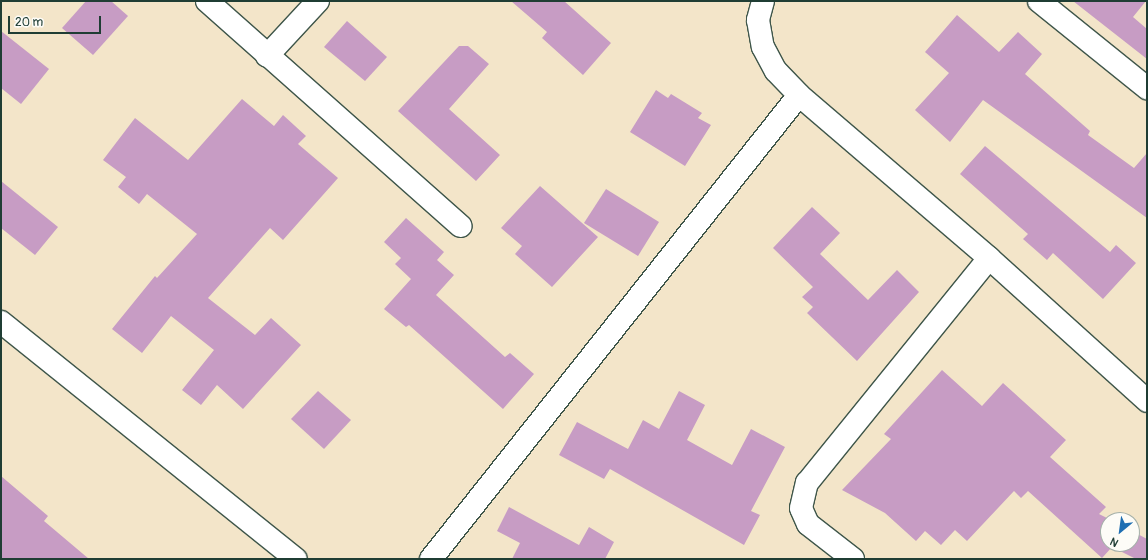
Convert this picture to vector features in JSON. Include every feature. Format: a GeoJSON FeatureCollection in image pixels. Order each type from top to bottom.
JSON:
{"type":"FeatureCollection","features":[{"type":"Feature","properties":{"kind":"street"},"geometry":{"type":"LineString","coordinates":[[207,1],[267,56],[460,226]]}},
{"type":"Feature","properties":{"kind":"street"},"geometry":{"type":"LineString","coordinates":[[267,56],[318,1]]}},
{"type":"Feature","properties":{"kind":"street"},"geometry":{"type":"LineString","coordinates":[[763,1],[758,20],[763,47],[776,71],[799,95],[989,258],[1147,401]]}},
{"type":"Feature","properties":{"kind":"street"},"geometry":{"type":"LineString","coordinates":[[1039,1],[1147,88]]}},
{"type":"Feature","properties":{"kind":"street"},"geometry":{"type":"LineString","coordinates":[[431,559],[799,95]]}},
{"type":"Feature","properties":{"kind":"street"},"geometry":{"type":"LineString","coordinates":[[853,559],[808,524],[801,508],[807,483],[989,258]]}},
{"type":"Feature","properties":{"kind":"street"},"geometry":{"type":"LineString","coordinates":[[1,322],[296,559]]}},
{"type":"Feature","properties":{"kind":"building"},"geometry":{"type":"Polygon","coordinates":[[[86,1],[111,1],[128,16],[93,55],[62,28],[86,1]]]}},
{"type":"Feature","properties":{"kind":"building"},"geometry":{"type":"Polygon","coordinates":[[[511,1],[564,1],[611,43],[583,75],[542,38],[547,32],[511,1]]]}},
{"type":"Feature","properties":{"kind":"building"},"geometry":{"type":"Polygon","coordinates":[[[1073,1],[1146,1],[1133,17],[1147,29],[1147,59],[1073,1]]]}},
{"type":"Feature","properties":{"kind":"building"},"geometry":{"type":"Polygon","coordinates":[[[957,15],[999,52],[1018,32],[1042,54],[1025,74],[1090,131],[1088,135],[1134,168],[1147,153],[1147,218],[983,100],[950,142],[915,110],[949,73],[925,52],[957,15]]]}},
{"type":"Feature","properties":{"kind":"building"},"geometry":{"type":"Polygon","coordinates":[[[347,21],[387,57],[365,81],[324,47],[347,21]]]}},
{"type":"Feature","properties":{"kind":"building"},"geometry":{"type":"Polygon","coordinates":[[[1,31],[49,69],[21,104],[1,88],[1,31]]]}},
{"type":"Feature","properties":{"kind":"building"},"geometry":{"type":"Polygon","coordinates":[[[459,46],[468,46],[489,64],[449,109],[500,155],[476,181],[398,111],[459,46]]]}},
{"type":"Feature","properties":{"kind":"building"},"geometry":{"type":"Polygon","coordinates":[[[656,90],[668,98],[671,94],[702,113],[698,118],[711,125],[685,166],[630,132],[656,90]]]}},
{"type":"Feature","properties":{"kind":"building"},"geometry":{"type":"Polygon","coordinates":[[[242,99],[274,126],[283,115],[306,136],[298,144],[338,178],[283,240],[270,228],[208,298],[255,335],[271,318],[301,345],[243,409],[217,385],[201,405],[182,390],[214,350],[171,316],[142,353],[112,329],[155,276],[157,278],[197,234],[147,194],[139,204],[118,187],[126,177],[103,160],[135,118],[188,160],[242,99]]]}},
{"type":"Feature","properties":{"kind":"building"},"geometry":{"type":"Polygon","coordinates":[[[985,146],[1110,252],[1116,245],[1136,263],[1103,299],[1053,253],[1047,260],[1023,239],[1028,234],[960,174],[985,146]]]}},
{"type":"Feature","properties":{"kind":"building"},"geometry":{"type":"Polygon","coordinates":[[[1,181],[58,227],[35,255],[1,228],[1,181]]]}},
{"type":"Feature","properties":{"kind":"building"},"geometry":{"type":"Polygon","coordinates":[[[540,186],[598,237],[552,287],[515,254],[522,246],[501,228],[540,186]]]}},
{"type":"Feature","properties":{"kind":"building"},"geometry":{"type":"Polygon","coordinates":[[[606,189],[659,222],[638,256],[584,223],[606,189]]]}},
{"type":"Feature","properties":{"kind":"building"},"geometry":{"type":"Polygon","coordinates":[[[812,207],[840,233],[820,254],[868,300],[897,270],[919,292],[857,361],[807,313],[813,307],[802,297],[813,287],[773,248],[812,207]]]}},
{"type":"Feature","properties":{"kind":"building"},"geometry":{"type":"Polygon","coordinates":[[[406,218],[444,252],[437,260],[454,275],[436,295],[505,357],[510,353],[534,374],[503,409],[409,325],[406,327],[384,309],[411,279],[395,264],[401,258],[384,242],[406,218]]]}},
{"type":"Feature","properties":{"kind":"building"},"geometry":{"type":"Polygon","coordinates":[[[942,370],[982,406],[1003,383],[1066,440],[1050,457],[1106,507],[1099,514],[1100,552],[1107,552],[1102,558],[1028,491],[1021,498],[1014,491],[967,541],[955,530],[941,545],[925,531],[916,541],[885,513],[842,490],[891,439],[884,434],[942,370]]]}},
{"type":"Feature","properties":{"kind":"building"},"geometry":{"type":"Polygon","coordinates":[[[318,391],[351,420],[324,449],[291,419],[318,391]]]}},
{"type":"Feature","properties":{"kind":"building"},"geometry":{"type":"Polygon","coordinates":[[[679,391],[705,405],[687,440],[732,465],[751,429],[785,447],[751,511],[760,515],[744,545],[610,469],[604,479],[559,455],[577,422],[628,449],[643,420],[659,429],[679,391]]]}},
{"type":"Feature","properties":{"kind":"building"},"geometry":{"type":"Polygon","coordinates":[[[1,476],[48,516],[44,521],[89,559],[1,559],[1,476]]]}},
{"type":"Feature","properties":{"kind":"building"},"geometry":{"type":"Polygon","coordinates":[[[509,507],[579,545],[589,527],[614,542],[605,559],[512,559],[520,543],[497,531],[509,507]]]}},
{"type":"Feature","properties":{"kind":"building"},"geometry":{"type":"Polygon","coordinates":[[[1140,535],[1147,539],[1147,559],[1136,559],[1122,552],[1140,552],[1140,535]]]}}]}
